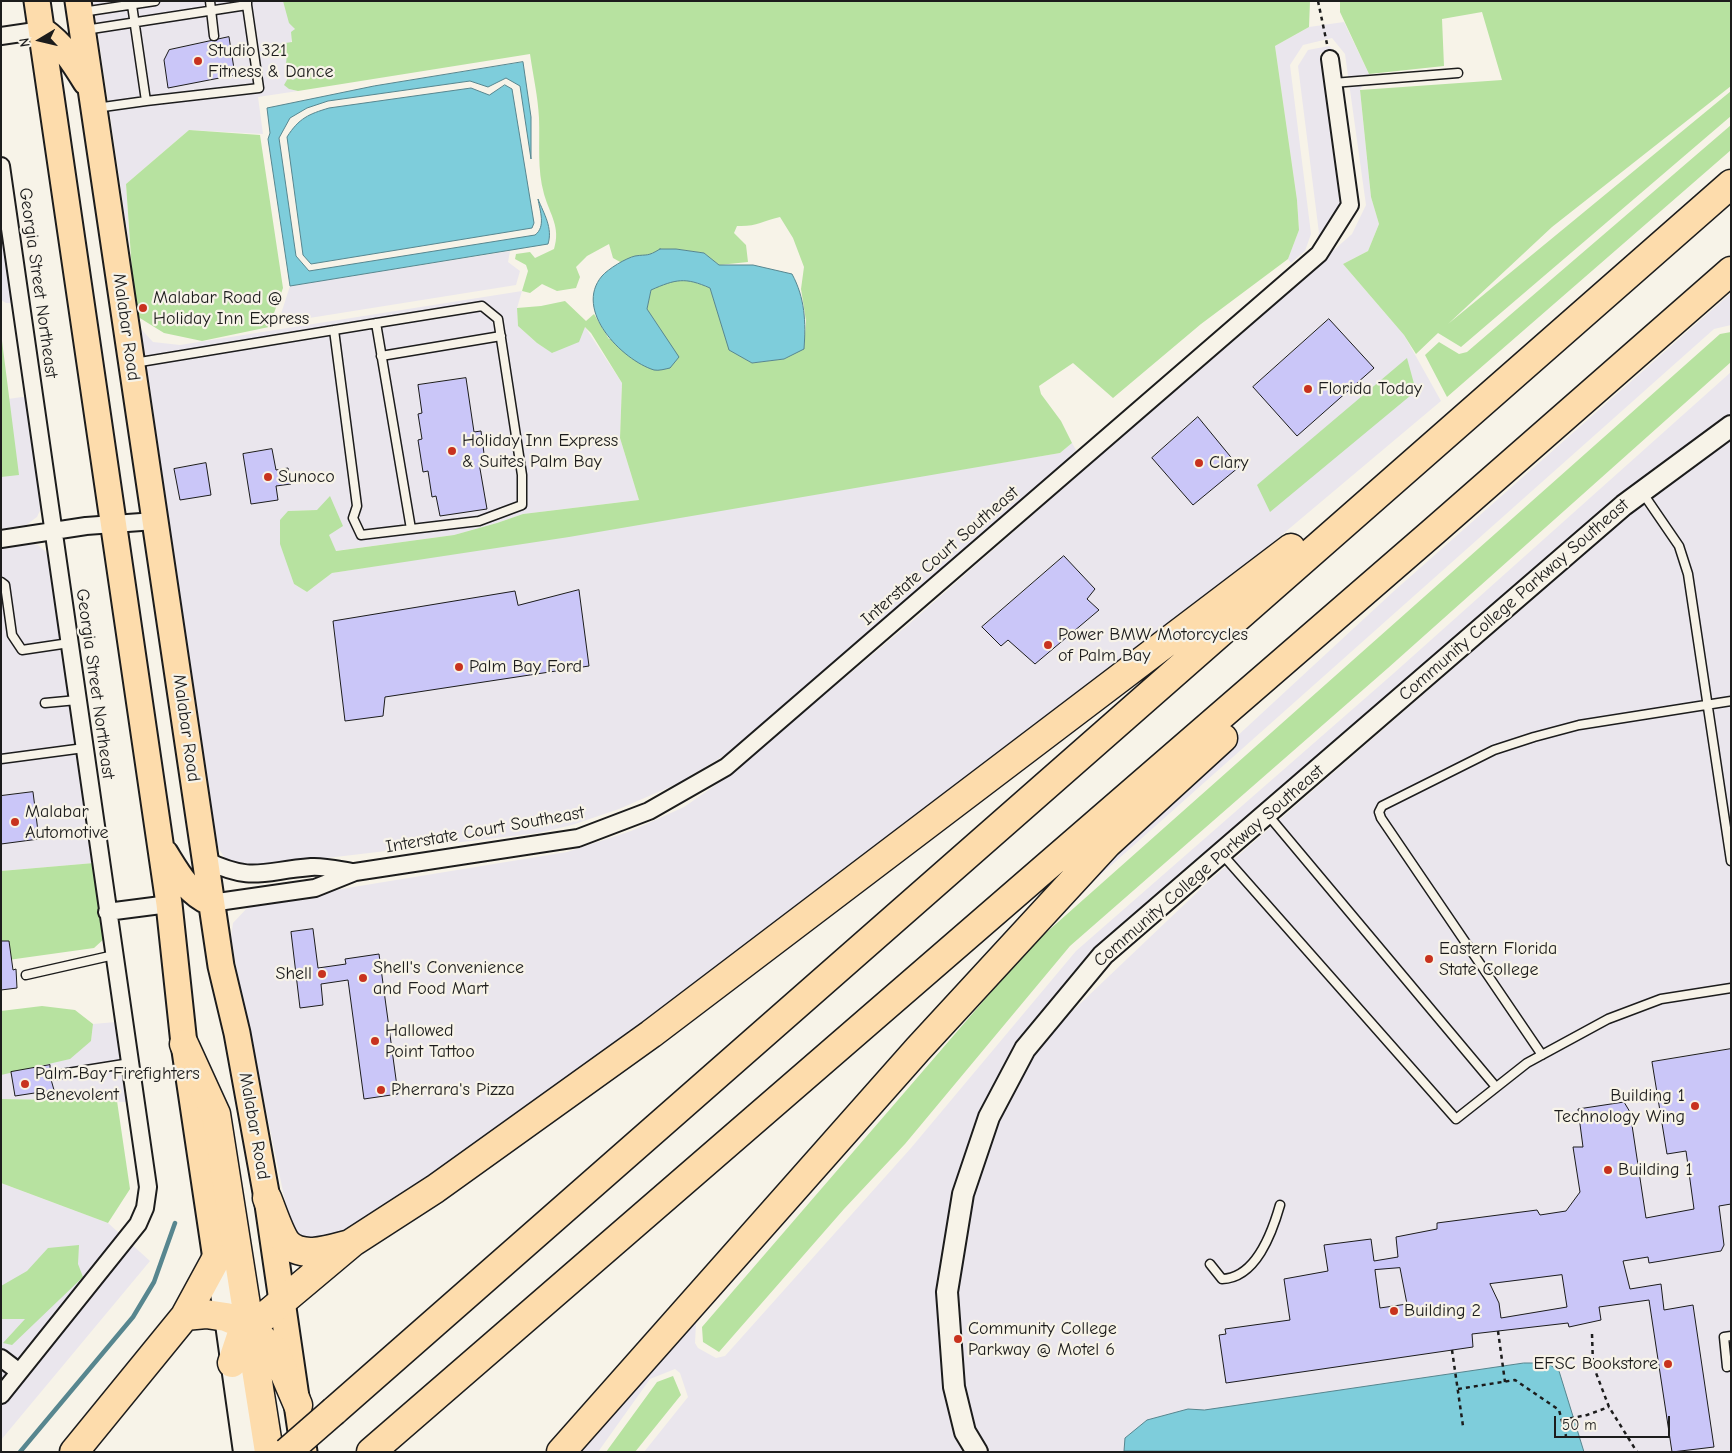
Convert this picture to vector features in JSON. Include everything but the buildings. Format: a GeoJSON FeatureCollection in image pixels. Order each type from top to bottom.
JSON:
{"type":"FeatureCollection","features":[{"type":"Feature","properties":{"kind":"highway"},"geometry":{"type":"LineString","coordinates":[[287,1452],[1731,184]]}},
{"type":"Feature","properties":{"kind":"highway"},"geometry":{"type":"LineString","coordinates":[[371,1452],[1433,532],[1731,271]]}},
{"type":"Feature","properties":{"kind":"highway"},"geometry":{"type":"LineString","coordinates":[[238,1322],[284,1301],[354,1242],[435,1189],[651,1034],[1297,544],[1373,498]]}},
{"type":"Feature","properties":{"kind":"highway"},"geometry":{"type":"LineString","coordinates":[[562,1452],[918,1049],[1107,844],[1378,597],[1433,532]]}},
{"type":"Feature","properties":{"kind":"highway"},"geometry":{"type":"LineString","coordinates":[[184,1044],[216,1114],[241,1336],[232,1363]]}},
{"type":"Feature","properties":{"kind":"highway"},"geometry":{"type":"LineString","coordinates":[[267,1198],[286,1242],[300,1251],[331,1249],[354,1242]]}},
{"type":"Feature","properties":{"kind":"highway"},"geometry":{"type":"LineString","coordinates":[[74,1452],[185,1316],[216,1259]]}},
{"type":"Feature","properties":{"kind":"highway"},"geometry":{"type":"LineString","coordinates":[[185,1316],[206,1314],[238,1322],[275,1351],[298,1405]]}},
{"type":"Feature","properties":{"kind":"highway"},"geometry":{"type":"LineString","coordinates":[[238,1322],[269,1452]]}},
{"type":"Feature","properties":{"kind":"main road"},"geometry":{"type":"LineString","coordinates":[[37,1],[169,904],[184,1044],[216,1259],[238,1322]]}},
{"type":"Feature","properties":{"kind":"main road","name":"Malabar Road"},"geometry":{"type":"LineString","coordinates":[[80,14],[221,968],[237,1033],[267,1198],[284,1301],[304,1452]]}},
{"type":"Feature","properties":{"kind":"main road"},"geometry":{"type":"LineString","coordinates":[[42,30],[58,42],[69,54],[93,100]]}},
{"type":"Feature","properties":{"kind":"main road"},"geometry":{"type":"LineString","coordinates":[[160,845],[185,884],[197,897],[211,903]]}},
{"type":"Feature","properties":{"kind":"main road"},"geometry":{"type":"LineString","coordinates":[[232,1363],[245,1452]]}},
{"type":"Feature","properties":{"kind":"street"},"geometry":{"type":"LineString","coordinates":[[1,36],[42,30]]}},
{"type":"Feature","properties":{"kind":"street","name":"Interstate Court Southeast"},"geometry":{"type":"LineString","coordinates":[[211,903],[315,888],[356,872],[578,838],[649,811],[726,767],[1319,254],[1350,205],[1330,59]]}},
{"type":"Feature","properties":{"kind":"street","name":"Georgia Street Northeast"},"geometry":{"type":"LineString","coordinates":[[1,166],[6,236],[53,531],[148,1187],[145,1208],[138,1224],[18,1372]]}},
{"type":"Feature","properties":{"kind":"street","name":"Community College Parkway Southeast"},"geometry":{"type":"LineString","coordinates":[[977,1452],[965,1432],[954,1387],[947,1292],[963,1194],[989,1117],[1025,1049],[1103,955],[1641,490],[1731,426]]}},
{"type":"Feature","properties":{"kind":"street"},"geometry":{"type":"LineString","coordinates":[[1,539],[53,531],[155,521]]}},
{"type":"Feature","properties":{"kind":"street","name":"Interstate Court Southeast"},"geometry":{"type":"LineString","coordinates":[[205,860],[231,872],[245,875],[312,867],[356,872]]}},
{"type":"Feature","properties":{"kind":"street"},"geometry":{"type":"LineString","coordinates":[[108,912],[169,904]]}},
{"type":"Feature","properties":{"kind":"street"},"geometry":{"type":"LineString","coordinates":[[1,1358],[18,1372],[1,1395]]}},
{"type":"Feature","properties":{"kind":"lane"},"geometry":{"type":"LineString","coordinates":[[80,14],[155,1]]}},
{"type":"Feature","properties":{"kind":"lane"},"geometry":{"type":"LineString","coordinates":[[210,1],[214,36]]}},
{"type":"Feature","properties":{"kind":"lane"},"geometry":{"type":"LineString","coordinates":[[80,14],[135,22],[247,3],[259,88],[146,101],[93,100]]}},
{"type":"Feature","properties":{"kind":"lane"},"geometry":{"type":"LineString","coordinates":[[132,5],[146,101]]}},
{"type":"Feature","properties":{"kind":"lane"},"geometry":{"type":"LineString","coordinates":[[1333,83],[1458,73]]}},
{"type":"Feature","properties":{"kind":"lane"},"geometry":{"type":"LineString","coordinates":[[132,364],[334,330],[376,323],[482,306],[498,319],[522,475],[522,505],[479,521],[360,535],[353,518],[357,506],[334,330]]}},
{"type":"Feature","properties":{"kind":"lane"},"geometry":{"type":"LineString","coordinates":[[376,323],[411,529]]}},
{"type":"Feature","properties":{"kind":"lane"},"geometry":{"type":"LineString","coordinates":[[381,356],[501,336]]}},
{"type":"Feature","properties":{"kind":"lane"},"geometry":{"type":"LineString","coordinates":[[1641,490],[1679,546],[1688,574],[1709,704],[1731,861]]}},
{"type":"Feature","properties":{"kind":"lane"},"geometry":{"type":"LineString","coordinates":[[1,582],[5,585],[12,635],[22,650],[69,644]]}},
{"type":"Feature","properties":{"kind":"lane"},"geometry":{"type":"LineString","coordinates":[[45,703],[77,700]]}},
{"type":"Feature","properties":{"kind":"lane"},"geometry":{"type":"LineString","coordinates":[[1542,1055],[1381,818],[1379,812],[1382,806],[1494,750],[1534,737],[1579,725],[1731,701]]}},
{"type":"Feature","properties":{"kind":"lane"},"geometry":{"type":"LineString","coordinates":[[1,759],[84,748]]}},
{"type":"Feature","properties":{"kind":"lane"},"geometry":{"type":"LineString","coordinates":[[1267,813],[1496,1087]]}},
{"type":"Feature","properties":{"kind":"lane"},"geometry":{"type":"LineString","coordinates":[[1221,853],[1456,1119],[1527,1063],[1608,1019],[1661,999],[1731,988]]}},
{"type":"Feature","properties":{"kind":"lane"},"geometry":{"type":"LineString","coordinates":[[26,975],[114,955]]}},
{"type":"Feature","properties":{"kind":"lane"},"geometry":{"type":"LineString","coordinates":[[55,1075],[130,1063]]}},
{"type":"Feature","properties":{"kind":"lane"},"geometry":{"type":"LineString","coordinates":[[1210,1264],[1222,1279],[1232,1278],[1250,1267],[1272,1232],[1280,1205]]}},
{"type":"Feature","properties":{"kind":"lane"},"geometry":{"type":"LineString","coordinates":[[1727,1367],[1724,1337],[1731,1336]]}},
{"type":"Feature","properties":{"kind":"path"},"geometry":{"type":"LineString","coordinates":[[1318,1],[1330,59]]}},
{"type":"Feature","properties":{"kind":"path"},"geometry":{"type":"LineString","coordinates":[[1498,1331],[1505,1382]]}},
{"type":"Feature","properties":{"kind":"path"},"geometry":{"type":"LineString","coordinates":[[1592,1334],[1594,1365],[1609,1407],[1637,1452]]}},
{"type":"Feature","properties":{"kind":"path"},"geometry":{"type":"LineString","coordinates":[[1452,1350],[1463,1426]]}},
{"type":"Feature","properties":{"kind":"path"},"geometry":{"type":"LineString","coordinates":[[1458,1389],[1514,1380],[1559,1410],[1566,1436]]}},
{"type":"Feature","properties":{"kind":"path"},"geometry":{"type":"LineString","coordinates":[[1562,1420],[1587,1415],[1609,1407]]}},
{"type":"Feature","properties":{"kind":"shaded area"},"geometry":{"type":"Polygon","coordinates":[[[93,1],[283,1],[295,30],[287,54],[298,78],[293,80],[289,89],[298,91],[258,97],[263,134],[189,130],[126,184],[130,250],[93,1]]]}},
{"type":"Feature","properties":{"kind":"shaded area"},"geometry":{"type":"Polygon","coordinates":[[[1344,22],[1369,74],[1360,90],[1371,197],[1379,224],[1368,251],[1343,264],[1404,335],[1441,401],[1221,586],[1047,722],[435,1179],[409,1187],[351,1231],[305,1241],[290,1225],[238,976],[231,937],[233,923],[249,906],[268,901],[567,852],[631,831],[684,807],[723,780],[910,623],[1352,234],[1366,205],[1345,54],[1332,38],[1303,45],[1290,65],[1311,234],[1305,251],[1291,263],[1288,259],[1299,230],[1297,200],[1275,46],[1309,27],[1344,22]]]}},
{"type":"Feature","properties":{"kind":"shaded area"},"geometry":{"type":"Polygon","coordinates":[[[1329,46],[1333,50],[1320,53],[1340,204],[1316,243],[1319,233],[1298,66],[1308,50],[1329,46]]]}},
{"type":"Feature","properties":{"kind":"shaded area"},"geometry":{"type":"Polygon","coordinates":[[[1,220],[14,303],[6,303],[1,300],[1,220]]]}},
{"type":"Feature","properties":{"kind":"shaded area"},"geometry":{"type":"Polygon","coordinates":[[[510,251],[508,262],[520,271],[516,285],[278,323],[290,286],[510,251]]]}},
{"type":"Feature","properties":{"kind":"shaded area"},"geometry":{"type":"Polygon","coordinates":[[[522,291],[517,308],[518,326],[537,343],[553,353],[585,327],[622,383],[620,438],[639,500],[523,514],[454,535],[335,551],[317,510],[288,511],[294,584],[307,592],[332,573],[1060,453],[1072,443],[1076,450],[1061,466],[796,698],[730,752],[679,783],[619,809],[572,825],[538,833],[251,867],[236,864],[224,857],[215,842],[151,395],[139,327],[153,342],[180,345],[522,291]]]}},
{"type":"Feature","properties":{"kind":"shaded area"},"geometry":{"type":"Polygon","coordinates":[[[1731,293],[1731,325],[1714,329],[1043,926],[1114,850],[1394,591],[1731,293]]]}},
{"type":"Feature","properties":{"kind":"shaded area"},"geometry":{"type":"Polygon","coordinates":[[[1731,372],[1731,417],[1629,489],[1017,1046],[938,1293],[967,1452],[644,1452],[688,1397],[680,1373],[675,1369],[650,1379],[598,1452],[573,1452],[974,1001],[696,1323],[695,1343],[698,1348],[716,1358],[725,1356],[911,1148],[1076,951],[1394,673],[1731,372]]]}},
{"type":"Feature","properties":{"kind":"shaded area"},"geometry":{"type":"Polygon","coordinates":[[[28,398],[42,506],[37,517],[26,525],[1,529],[1,400],[28,398]]]}},
{"type":"Feature","properties":{"kind":"shaded area","name":"Eastern Florida State College"},"geometry":{"type":"Polygon","coordinates":[[[1731,441],[1731,1452],[990,1452],[980,1439],[964,1391],[957,1292],[971,1203],[992,1128],[1045,1037],[1209,881],[1627,517],[1706,454],[1731,441]]]}},
{"type":"Feature","properties":{"kind":"shaded area"},"geometry":{"type":"Polygon","coordinates":[[[30,543],[38,545],[46,552],[53,568],[94,863],[1,871],[1,547],[30,543]]]}},
{"type":"Feature","properties":{"kind":"shaded area"},"geometry":{"type":"Polygon","coordinates":[[[116,1022],[127,1102],[1,1099],[1,1074],[91,1041],[93,1024],[116,1022]]]}},
{"type":"Feature","properties":{"kind":"shaded area"},"geometry":{"type":"Polygon","coordinates":[[[1,1183],[108,1223],[150,1261],[1,1440],[1,1183]]]}},
{"type":"Feature","properties":{"kind":"green space"},"geometry":{"type":"Polygon","coordinates":[[[283,1],[1310,1],[1309,27],[1275,46],[1297,200],[1299,230],[1288,259],[1201,324],[1113,398],[1073,363],[1039,386],[1041,394],[1061,421],[1072,443],[1060,453],[569,537],[332,573],[307,592],[294,584],[280,544],[280,520],[288,511],[317,510],[330,496],[343,526],[329,535],[336,551],[454,535],[523,514],[639,500],[620,438],[622,383],[591,333],[585,327],[579,342],[552,353],[518,326],[517,308],[565,301],[586,321],[594,314],[609,339],[661,330],[647,309],[651,290],[674,281],[693,282],[710,288],[730,350],[752,363],[784,359],[804,348],[806,321],[801,289],[804,267],[793,238],[780,217],[754,225],[737,226],[734,233],[746,245],[748,262],[719,265],[704,253],[676,249],[660,250],[647,256],[634,256],[622,263],[613,258],[609,244],[587,256],[576,267],[580,277],[576,288],[557,291],[542,284],[530,293],[522,291],[528,271],[526,265],[515,259],[516,254],[530,252],[535,258],[554,249],[556,241],[554,221],[544,194],[540,175],[537,94],[530,54],[298,91],[289,89],[284,85],[288,78],[293,80],[298,77],[286,64],[287,54],[280,55],[276,50],[279,44],[292,42],[291,32],[295,29],[289,23],[283,1]]]}},
{"type":"Feature","properties":{"kind":"green space"},"geometry":{"type":"Polygon","coordinates":[[[1340,1],[1731,1],[1731,86],[1552,227],[1448,324],[1731,91],[1731,116],[1461,347],[1438,333],[1416,354],[1404,335],[1343,264],[1368,251],[1379,224],[1371,197],[1360,90],[1502,80],[1482,12],[1442,19],[1444,66],[1369,74],[1340,12],[1340,1]]]}},
{"type":"Feature","properties":{"kind":"green space"},"geometry":{"type":"Polygon","coordinates":[[[1731,125],[1731,150],[1447,397],[1425,355],[1439,342],[1459,354],[1467,352],[1731,125]]]}},
{"type":"Feature","properties":{"kind":"green space"},"geometry":{"type":"Polygon","coordinates":[[[189,130],[260,135],[283,288],[269,327],[202,341],[164,333],[135,315],[126,184],[189,130]]]}},
{"type":"Feature","properties":{"kind":"green space"},"geometry":{"type":"Polygon","coordinates":[[[1731,332],[1731,362],[1388,668],[1070,946],[905,1144],[844,1209],[719,1352],[703,1342],[702,1327],[1030,947],[1720,334],[1731,332]]]}},
{"type":"Feature","properties":{"kind":"green space"},"geometry":{"type":"Polygon","coordinates":[[[1,333],[19,475],[1,477],[1,333]]]}},
{"type":"Feature","properties":{"kind":"green space"},"geometry":{"type":"Polygon","coordinates":[[[1407,358],[1416,391],[1270,512],[1257,485],[1407,358]]]}},
{"type":"Feature","properties":{"kind":"green space"},"geometry":{"type":"Polygon","coordinates":[[[94,863],[105,938],[94,948],[1,961],[1,871],[94,863]]]}},
{"type":"Feature","properties":{"kind":"green space"},"geometry":{"type":"Polygon","coordinates":[[[42,1006],[75,1010],[93,1024],[91,1041],[70,1059],[1,1075],[1,1011],[42,1006]]]}},
{"type":"Feature","properties":{"kind":"green space"},"geometry":{"type":"Polygon","coordinates":[[[1,1099],[117,1101],[130,1189],[108,1223],[1,1183],[1,1099]]]}},
{"type":"Feature","properties":{"kind":"green space"},"geometry":{"type":"Polygon","coordinates":[[[79,1245],[78,1264],[83,1277],[12,1345],[3,1343],[25,1319],[1,1319],[1,1286],[27,1271],[48,1248],[79,1245]]]}},
{"type":"Feature","properties":{"kind":"green space"},"geometry":{"type":"Polygon","coordinates":[[[673,1376],[681,1395],[635,1452],[606,1452],[657,1382],[673,1376]]]}},
{"type":"Feature","properties":{"kind":"water"},"geometry":{"type":"Polygon","coordinates":[[[523,62],[531,117],[531,159],[520,86],[506,78],[488,87],[470,81],[328,101],[307,108],[290,118],[279,138],[296,256],[309,271],[535,235],[541,223],[538,199],[549,227],[548,244],[290,286],[268,139],[270,133],[267,108],[374,86],[523,62]]]}},
{"type":"Feature","properties":{"kind":"water"},"geometry":{"type":"Polygon","coordinates":[[[505,85],[512,89],[534,223],[532,228],[311,264],[303,255],[287,137],[300,121],[329,108],[471,88],[489,95],[505,85]]]}},
{"type":"Feature","properties":{"kind":"water"},"geometry":{"type":"Polygon","coordinates":[[[660,249],[704,253],[719,265],[753,265],[792,274],[800,292],[804,310],[804,349],[784,359],[752,363],[729,350],[710,288],[694,282],[680,281],[651,290],[647,309],[679,357],[670,368],[654,370],[628,356],[605,332],[597,318],[593,304],[595,289],[602,276],[617,264],[631,257],[650,254],[660,249]]]}},
{"type":"Feature","properties":{"kind":"water"},"geometry":{"type":"Polygon","coordinates":[[[1524,1363],[1547,1363],[1559,1371],[1584,1452],[1124,1451],[1125,1438],[1147,1420],[1188,1409],[1204,1410],[1524,1363]]]}},
{"type":"Feature","properties":{"kind":"waterway"},"geometry":{"type":"LineString","coordinates":[[20,1452],[133,1317],[154,1282],[175,1223]]}},
{"type":"Feature","properties":{"kind":"place","name":"Studio 321 Fitness & Dance"},"geometry":{"type":"Point","coordinates":[198,61]}},
{"type":"Feature","properties":{"kind":"place","name":"Malabar Road @ Holiday Inn Express"},"geometry":{"type":"Point","coordinates":[143,308]}},
{"type":"Feature","properties":{"kind":"place","name":"Florida Today"},"geometry":{"type":"Point","coordinates":[1308,389]}},
{"type":"Feature","properties":{"kind":"place","name":"Holiday Inn Express & Suites Palm Bay"},"geometry":{"type":"Point","coordinates":[452,451]}},
{"type":"Feature","properties":{"kind":"place","name":"Clary"},"geometry":{"type":"Point","coordinates":[1199,463]}},
{"type":"Feature","properties":{"kind":"place","name":"Sunoco"},"geometry":{"type":"Point","coordinates":[268,477]}},
{"type":"Feature","properties":{"kind":"place","name":"Power BMW Motorcycles of Palm Bay"},"geometry":{"type":"Point","coordinates":[1048,645]}},
{"type":"Feature","properties":{"kind":"place","name":"Palm Bay Ford"},"geometry":{"type":"Point","coordinates":[459,667]}},
{"type":"Feature","properties":{"kind":"place","name":"Malabar Automotive"},"geometry":{"type":"Point","coordinates":[15,822]}},
{"type":"Feature","properties":{"kind":"place","name":"Eastern Florida State College"},"geometry":{"type":"Point","coordinates":[1429,959]}},
{"type":"Feature","properties":{"kind":"place","name":"Shell"},"geometry":{"type":"Point","coordinates":[322,974]}},
{"type":"Feature","properties":{"kind":"place","name":"Shell's Convenience and Food Mart"},"geometry":{"type":"Point","coordinates":[363,978]}},
{"type":"Feature","properties":{"kind":"place","name":"Hallowed Point Tattoo"},"geometry":{"type":"Point","coordinates":[375,1041]}},
{"type":"Feature","properties":{"kind":"place","name":"Palm Bay Firefighters Benevolent"},"geometry":{"type":"Point","coordinates":[25,1084]}},
{"type":"Feature","properties":{"kind":"place","name":"Pherrara's Pizza"},"geometry":{"type":"Point","coordinates":[381,1090]}},
{"type":"Feature","properties":{"kind":"place","name":"Building 1 Technology Wing"},"geometry":{"type":"Point","coordinates":[1695,1106]}},
{"type":"Feature","properties":{"kind":"place","name":"Building 1"},"geometry":{"type":"Point","coordinates":[1608,1170]}},
{"type":"Feature","properties":{"kind":"place","name":"Building 2"},"geometry":{"type":"Point","coordinates":[1394,1311]}},
{"type":"Feature","properties":{"kind":"place","name":"Community College Parkway @ Motel 6"},"geometry":{"type":"Point","coordinates":[958,1339]}},
{"type":"Feature","properties":{"kind":"place","name":"EFSC Bookstore"},"geometry":{"type":"Point","coordinates":[1668,1364]}}]}
